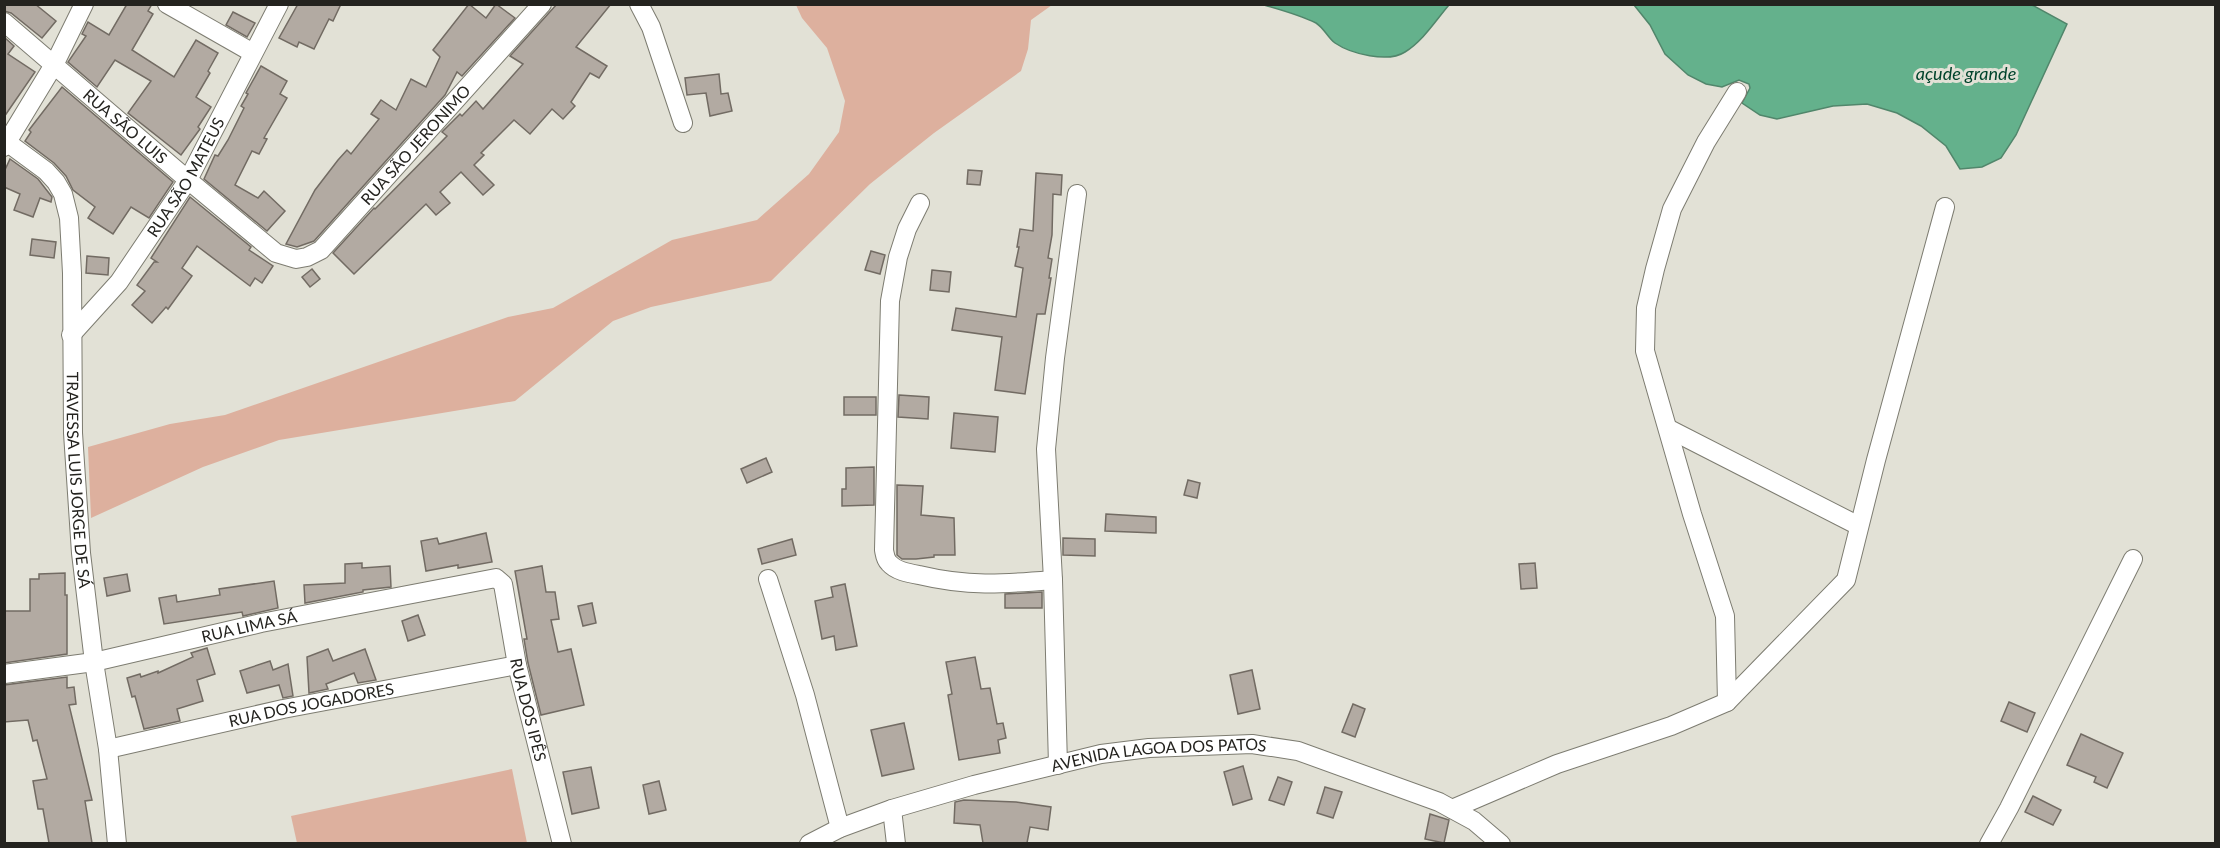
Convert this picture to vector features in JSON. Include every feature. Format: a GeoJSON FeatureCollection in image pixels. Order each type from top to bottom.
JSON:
{"type":"FeatureCollection","features":[{"type":"Feature","properties":{"kind":"street"},"geometry":{"type":"LineString","coordinates":[[6,143],[55,63],[84,4]]}},
{"type":"Feature","properties":{"kind":"street"},"geometry":{"type":"LineString","coordinates":[[167,4],[253,53]]}},
{"type":"Feature","properties":{"kind":"street","name":"RUA SÃO MATEUS"},"geometry":{"type":"LineString","coordinates":[[71,334],[119,282],[188,180],[279,4]]}},
{"type":"Feature","properties":{"kind":"street","name":"RUA SÃO JERONIMO"},"geometry":{"type":"LineString","coordinates":[[276,253],[296,259],[307,257],[321,250],[542,4]]}},
{"type":"Feature","properties":{"kind":"street"},"geometry":{"type":"LineString","coordinates":[[639,4],[651,27],[683,123]]}},
{"type":"Feature","properties":{"kind":"street","name":"RUA SÃO LUIS"},"geometry":{"type":"LineString","coordinates":[[4,22],[276,253]]}},
{"type":"Feature","properties":{"kind":"street"},"geometry":{"type":"LineString","coordinates":[[1726,702],[1725,616],[1692,514],[1646,351],[1646,308],[1672,209],[1706,142],[1737,92]]}},
{"type":"Feature","properties":{"kind":"street","name":"TRAVESSA LUIS JORGE DE SÁ"},"geometry":{"type":"LineString","coordinates":[[6,143],[46,171],[63,194],[69,218],[72,273],[73,433],[81,553],[93,662],[108,749],[117,843]]}},
{"type":"Feature","properties":{"kind":"street"},"geometry":{"type":"LineString","coordinates":[[1058,765],[1053,580],[1046,449],[1054,358],[1077,194]]}},
{"type":"Feature","properties":{"kind":"street"},"geometry":{"type":"LineString","coordinates":[[920,203],[907,229],[898,257],[890,301],[884,550],[886,559],[901,571],[959,583],[986,585],[1053,580]]}},
{"type":"Feature","properties":{"kind":"street"},"geometry":{"type":"LineString","coordinates":[[1452,809],[1557,764],[1671,726],[1726,702],[1846,580],[1945,207]]}},
{"type":"Feature","properties":{"kind":"street"},"geometry":{"type":"LineString","coordinates":[[1669,429],[1859,526]]}},
{"type":"Feature","properties":{"kind":"street"},"geometry":{"type":"LineString","coordinates":[[1989,843],[2009,808],[2133,559]]}},
{"type":"Feature","properties":{"kind":"street","name":"RUA LIMA SÁ"},"geometry":{"type":"LineString","coordinates":[[4,674],[93,662],[261,623],[496,578]]}},
{"type":"Feature","properties":{"kind":"street","name":"RUA DOS IPÊS"},"geometry":{"type":"LineString","coordinates":[[496,578],[503,584],[517,665],[562,843]]}},
{"type":"Feature","properties":{"kind":"street"},"geometry":{"type":"LineString","coordinates":[[768,579],[805,695],[840,828]]}},
{"type":"Feature","properties":{"kind":"street","name":"RUA DOS JOGADORES"},"geometry":{"type":"LineString","coordinates":[[108,749],[282,709],[517,665]]}},
{"type":"Feature","properties":{"kind":"street","name":"AVENIDA LAGOA DOS PATOS"},"geometry":{"type":"LineString","coordinates":[[809,843],[840,828],[892,809],[974,785],[1101,754],[1149,748],[1252,744],[1298,750],[1439,802],[1474,821],[1501,843]]}},
{"type":"Feature","properties":{"kind":"street"},"geometry":{"type":"LineString","coordinates":[[892,809],[896,843]]}},
{"type":"Feature","properties":{"kind":"shaded area"},"geometry":{"type":"Polygon","coordinates":[[[796,5],[1052,5],[1031,20],[1028,49],[1021,71],[934,133],[870,184],[771,281],[651,307],[613,321],[515,401],[279,440],[203,467],[91,518],[88,447],[170,424],[225,415],[508,317],[553,308],[672,240],[757,220],[809,174],[839,132],[845,101],[827,48],[802,18],[796,5]]]}},
{"type":"Feature","properties":{"kind":"shaded area"},"geometry":{"type":"Polygon","coordinates":[[[512,769],[527,843],[297,843],[291,816],[512,769]]]}},
{"type":"Feature","properties":{"kind":"water"},"geometry":{"type":"Polygon","coordinates":[[[1449,4],[1418,42],[1405,52],[1389,57],[1370,56],[1350,51],[1333,41],[1316,23],[1264,5],[1449,4]]]}},
{"type":"Feature","properties":{"kind":"water","name":"açude grande"},"geometry":{"type":"Polygon","coordinates":[[[1634,5],[2032,5],[2067,24],[2016,135],[2001,158],[1982,167],[1960,169],[1946,146],[1921,126],[1897,113],[1867,104],[1833,106],[1777,119],[1760,115],[1742,103],[1750,88],[1749,84],[1739,80],[1722,87],[1706,84],[1688,75],[1665,54],[1650,25],[1634,5]]]}},
{"type":"Feature","properties":{"kind":"building"},"geometry":{"type":"Polygon","coordinates":[[[4,4],[35,4],[56,21],[42,38],[11,13],[4,11],[4,4]]]}},
{"type":"Feature","properties":{"kind":"building"},"geometry":{"type":"Polygon","coordinates":[[[127,4],[152,4],[148,11],[153,14],[132,50],[174,77],[196,40],[218,53],[196,97],[211,107],[198,127],[200,129],[181,155],[128,113],[151,81],[115,60],[97,87],[68,62],[86,36],[82,34],[88,22],[109,35],[127,4]]]}},
{"type":"Feature","properties":{"kind":"building"},"geometry":{"type":"Polygon","coordinates":[[[298,4],[341,4],[333,21],[329,19],[314,49],[299,42],[297,47],[279,38],[298,4]]]}},
{"type":"Feature","properties":{"kind":"building"},"geometry":{"type":"Polygon","coordinates":[[[469,4],[486,18],[496,4],[515,18],[462,76],[457,72],[445,95],[314,241],[297,247],[286,244],[315,190],[347,150],[351,154],[379,119],[371,114],[381,100],[396,110],[411,79],[426,87],[440,57],[433,50],[469,4]]]}},
{"type":"Feature","properties":{"kind":"building"},"geometry":{"type":"Polygon","coordinates":[[[557,4],[611,4],[576,47],[607,66],[599,78],[590,73],[571,102],[575,106],[563,119],[552,109],[530,134],[514,120],[481,153],[484,155],[474,165],[494,185],[483,195],[461,172],[440,192],[450,203],[436,215],[426,204],[354,274],[333,253],[374,208],[447,136],[442,132],[460,114],[462,116],[476,101],[483,109],[523,64],[510,56],[557,4]]]}},
{"type":"Feature","properties":{"kind":"building"},"geometry":{"type":"Polygon","coordinates":[[[233,12],[255,23],[247,37],[226,25],[233,12]]]}},
{"type":"Feature","properties":{"kind":"building"},"geometry":{"type":"Polygon","coordinates":[[[4,37],[14,46],[8,54],[35,72],[4,117],[4,37]]]}},
{"type":"Feature","properties":{"kind":"building"},"geometry":{"type":"Polygon","coordinates":[[[261,66],[287,81],[280,94],[287,98],[264,138],[267,139],[259,154],[252,151],[235,185],[258,198],[264,191],[285,211],[267,231],[204,179],[215,155],[218,156],[228,140],[244,108],[241,106],[248,94],[246,93],[261,66]]]}},
{"type":"Feature","properties":{"kind":"building"},"geometry":{"type":"Polygon","coordinates":[[[719,74],[721,94],[728,93],[732,111],[710,116],[706,93],[687,95],[685,78],[719,74]]]}},
{"type":"Feature","properties":{"kind":"building"},"geometry":{"type":"Polygon","coordinates":[[[62,87],[173,182],[149,218],[131,207],[113,234],[88,218],[95,207],[73,190],[66,176],[54,163],[25,141],[31,132],[29,130],[62,87]]]}},
{"type":"Feature","properties":{"kind":"building"},"geometry":{"type":"Polygon","coordinates":[[[10,159],[38,179],[52,197],[51,202],[40,198],[33,217],[14,210],[20,194],[4,187],[4,172],[10,159]]]}},
{"type":"Feature","properties":{"kind":"building"},"geometry":{"type":"Polygon","coordinates":[[[968,170],[982,171],[980,185],[967,184],[968,170]]]}},
{"type":"Feature","properties":{"kind":"building"},"geometry":{"type":"Polygon","coordinates":[[[1036,173],[1062,175],[1061,195],[1053,194],[1052,235],[1048,258],[1052,259],[1049,278],[1051,278],[1045,314],[1037,314],[1025,394],[995,390],[1002,337],[952,330],[956,308],[1016,317],[1023,268],[1015,266],[1019,247],[1017,247],[1020,229],[1033,231],[1036,173]]]}},
{"type":"Feature","properties":{"kind":"building"},"geometry":{"type":"Polygon","coordinates":[[[190,197],[251,247],[249,250],[273,266],[262,283],[255,278],[250,286],[197,246],[182,268],[192,276],[168,309],[166,307],[152,323],[132,305],[145,291],[137,285],[154,262],[157,262],[151,258],[190,197]]]}},
{"type":"Feature","properties":{"kind":"building"},"geometry":{"type":"Polygon","coordinates":[[[32,239],[56,242],[54,258],[30,255],[32,239]]]}},
{"type":"Feature","properties":{"kind":"building"},"geometry":{"type":"Polygon","coordinates":[[[871,251],[885,255],[880,274],[865,270],[871,251]]]}},
{"type":"Feature","properties":{"kind":"building"},"geometry":{"type":"Polygon","coordinates":[[[87,256],[109,258],[108,275],[86,273],[87,256]]]}},
{"type":"Feature","properties":{"kind":"building"},"geometry":{"type":"Polygon","coordinates":[[[312,269],[320,279],[310,287],[302,277],[312,269]]]}},
{"type":"Feature","properties":{"kind":"building"},"geometry":{"type":"Polygon","coordinates":[[[932,270],[951,272],[949,292],[930,290],[932,270]]]}},
{"type":"Feature","properties":{"kind":"building"},"geometry":{"type":"Polygon","coordinates":[[[899,395],[929,397],[928,419],[898,417],[899,395]]]}},
{"type":"Feature","properties":{"kind":"building"},"geometry":{"type":"Polygon","coordinates":[[[844,397],[876,397],[876,415],[844,415],[844,397]]]}},
{"type":"Feature","properties":{"kind":"building"},"geometry":{"type":"Polygon","coordinates":[[[954,413],[998,417],[995,452],[951,448],[954,413]]]}},
{"type":"Feature","properties":{"kind":"building"},"geometry":{"type":"Polygon","coordinates":[[[766,458],[772,472],[747,483],[741,469],[766,458]]]}},
{"type":"Feature","properties":{"kind":"building"},"geometry":{"type":"Polygon","coordinates":[[[874,467],[874,505],[842,506],[842,489],[846,489],[846,468],[874,467]]]}},
{"type":"Feature","properties":{"kind":"building"},"geometry":{"type":"Polygon","coordinates":[[[1188,480],[1200,483],[1197,498],[1184,495],[1188,480]]]}},
{"type":"Feature","properties":{"kind":"building"},"geometry":{"type":"Polygon","coordinates":[[[897,485],[923,486],[921,515],[954,518],[955,555],[902,559],[897,555],[897,485]]]}},
{"type":"Feature","properties":{"kind":"building"},"geometry":{"type":"Polygon","coordinates":[[[1106,514],[1156,517],[1156,533],[1105,531],[1106,514]]]}},
{"type":"Feature","properties":{"kind":"building"},"geometry":{"type":"Polygon","coordinates":[[[486,533],[492,562],[426,571],[421,541],[437,538],[439,544],[486,533]]]}},
{"type":"Feature","properties":{"kind":"building"},"geometry":{"type":"Polygon","coordinates":[[[1063,538],[1095,539],[1095,556],[1063,555],[1063,538]]]}},
{"type":"Feature","properties":{"kind":"building"},"geometry":{"type":"Polygon","coordinates":[[[792,539],[796,555],[762,564],[758,549],[792,539]]]}},
{"type":"Feature","properties":{"kind":"building"},"geometry":{"type":"Polygon","coordinates":[[[362,563],[362,568],[390,566],[391,587],[363,590],[363,592],[305,603],[304,585],[345,583],[345,564],[362,563]]]}},
{"type":"Feature","properties":{"kind":"building"},"geometry":{"type":"Polygon","coordinates":[[[1535,563],[1537,588],[1521,589],[1519,564],[1535,563]]]}},
{"type":"Feature","properties":{"kind":"building"},"geometry":{"type":"Polygon","coordinates":[[[542,566],[546,592],[555,592],[559,619],[551,620],[558,652],[571,649],[584,705],[541,715],[528,663],[524,639],[527,639],[515,571],[542,566]]]}},
{"type":"Feature","properties":{"kind":"building"},"geometry":{"type":"Polygon","coordinates":[[[65,573],[67,654],[4,663],[4,611],[30,611],[30,579],[39,579],[39,574],[65,573]]]}},
{"type":"Feature","properties":{"kind":"building"},"geometry":{"type":"Polygon","coordinates":[[[127,574],[130,591],[107,596],[104,578],[127,574]]]}},
{"type":"Feature","properties":{"kind":"building"},"geometry":{"type":"Polygon","coordinates":[[[274,581],[278,608],[243,616],[242,612],[164,624],[159,598],[176,595],[177,602],[220,595],[219,589],[274,581]]]}},
{"type":"Feature","properties":{"kind":"building"},"geometry":{"type":"Polygon","coordinates":[[[845,584],[857,646],[836,650],[834,636],[822,639],[815,601],[833,597],[831,587],[845,584]]]}},
{"type":"Feature","properties":{"kind":"building"},"geometry":{"type":"Polygon","coordinates":[[[1042,592],[1042,608],[1005,608],[1005,594],[1042,592]]]}},
{"type":"Feature","properties":{"kind":"building"},"geometry":{"type":"Polygon","coordinates":[[[592,603],[596,623],[583,626],[578,606],[592,603]]]}},
{"type":"Feature","properties":{"kind":"building"},"geometry":{"type":"Polygon","coordinates":[[[418,615],[425,635],[408,641],[402,621],[418,615]]]}},
{"type":"Feature","properties":{"kind":"building"},"geometry":{"type":"Polygon","coordinates":[[[207,648],[215,674],[197,680],[203,701],[177,709],[180,721],[144,729],[135,696],[132,697],[127,678],[140,674],[141,677],[158,671],[158,673],[193,657],[191,653],[207,648]]]}},
{"type":"Feature","properties":{"kind":"building"},"geometry":{"type":"Polygon","coordinates":[[[328,649],[333,661],[365,649],[376,680],[358,683],[354,673],[326,684],[328,689],[309,693],[307,657],[328,649]]]}},
{"type":"Feature","properties":{"kind":"building"},"geometry":{"type":"Polygon","coordinates":[[[975,657],[981,689],[990,688],[997,724],[1003,723],[1006,738],[998,740],[1000,753],[959,760],[948,695],[952,694],[946,662],[975,657]]]}},
{"type":"Feature","properties":{"kind":"building"},"geometry":{"type":"Polygon","coordinates":[[[270,661],[273,670],[288,664],[293,696],[283,698],[279,685],[247,693],[240,671],[270,661]]]}},
{"type":"Feature","properties":{"kind":"building"},"geometry":{"type":"Polygon","coordinates":[[[1252,670],[1260,709],[1238,714],[1230,675],[1252,670]]]}},
{"type":"Feature","properties":{"kind":"building"},"geometry":{"type":"Polygon","coordinates":[[[67,677],[67,688],[74,687],[76,704],[69,705],[92,800],[85,801],[92,843],[49,843],[43,809],[38,809],[33,781],[47,779],[37,740],[33,741],[28,720],[4,722],[4,685],[67,677]]]}},
{"type":"Feature","properties":{"kind":"building"},"geometry":{"type":"Polygon","coordinates":[[[2009,702],[2035,713],[2027,732],[2001,721],[2009,702]]]}},
{"type":"Feature","properties":{"kind":"building"},"geometry":{"type":"Polygon","coordinates":[[[1353,704],[1365,709],[1355,737],[1342,732],[1353,704]]]}},
{"type":"Feature","properties":{"kind":"building"},"geometry":{"type":"Polygon","coordinates":[[[904,723],[914,769],[882,776],[871,730],[904,723]]]}},
{"type":"Feature","properties":{"kind":"building"},"geometry":{"type":"Polygon","coordinates":[[[2081,734],[2123,753],[2107,788],[2094,782],[2096,777],[2067,765],[2081,734]]]}},
{"type":"Feature","properties":{"kind":"building"},"geometry":{"type":"Polygon","coordinates":[[[1243,766],[1252,799],[1233,805],[1224,772],[1243,766]]]}},
{"type":"Feature","properties":{"kind":"building"},"geometry":{"type":"Polygon","coordinates":[[[591,767],[599,808],[572,814],[563,772],[591,767]]]}},
{"type":"Feature","properties":{"kind":"building"},"geometry":{"type":"Polygon","coordinates":[[[1278,777],[1292,782],[1284,805],[1269,800],[1278,777]]]}},
{"type":"Feature","properties":{"kind":"building"},"geometry":{"type":"Polygon","coordinates":[[[659,781],[666,810],[649,814],[643,785],[659,781]]]}},
{"type":"Feature","properties":{"kind":"building"},"geometry":{"type":"Polygon","coordinates":[[[1325,787],[1342,792],[1333,818],[1317,813],[1325,787]]]}},
{"type":"Feature","properties":{"kind":"building"},"geometry":{"type":"Polygon","coordinates":[[[2033,796],[2061,810],[2053,825],[2025,812],[2033,796]]]}},
{"type":"Feature","properties":{"kind":"building"},"geometry":{"type":"Polygon","coordinates":[[[964,800],[1016,802],[1051,807],[1048,830],[1030,827],[1027,843],[983,843],[980,825],[954,823],[955,802],[964,800]]]}},
{"type":"Feature","properties":{"kind":"building"},"geometry":{"type":"Polygon","coordinates":[[[1430,814],[1449,820],[1444,843],[1425,839],[1430,814]]]}}]}
